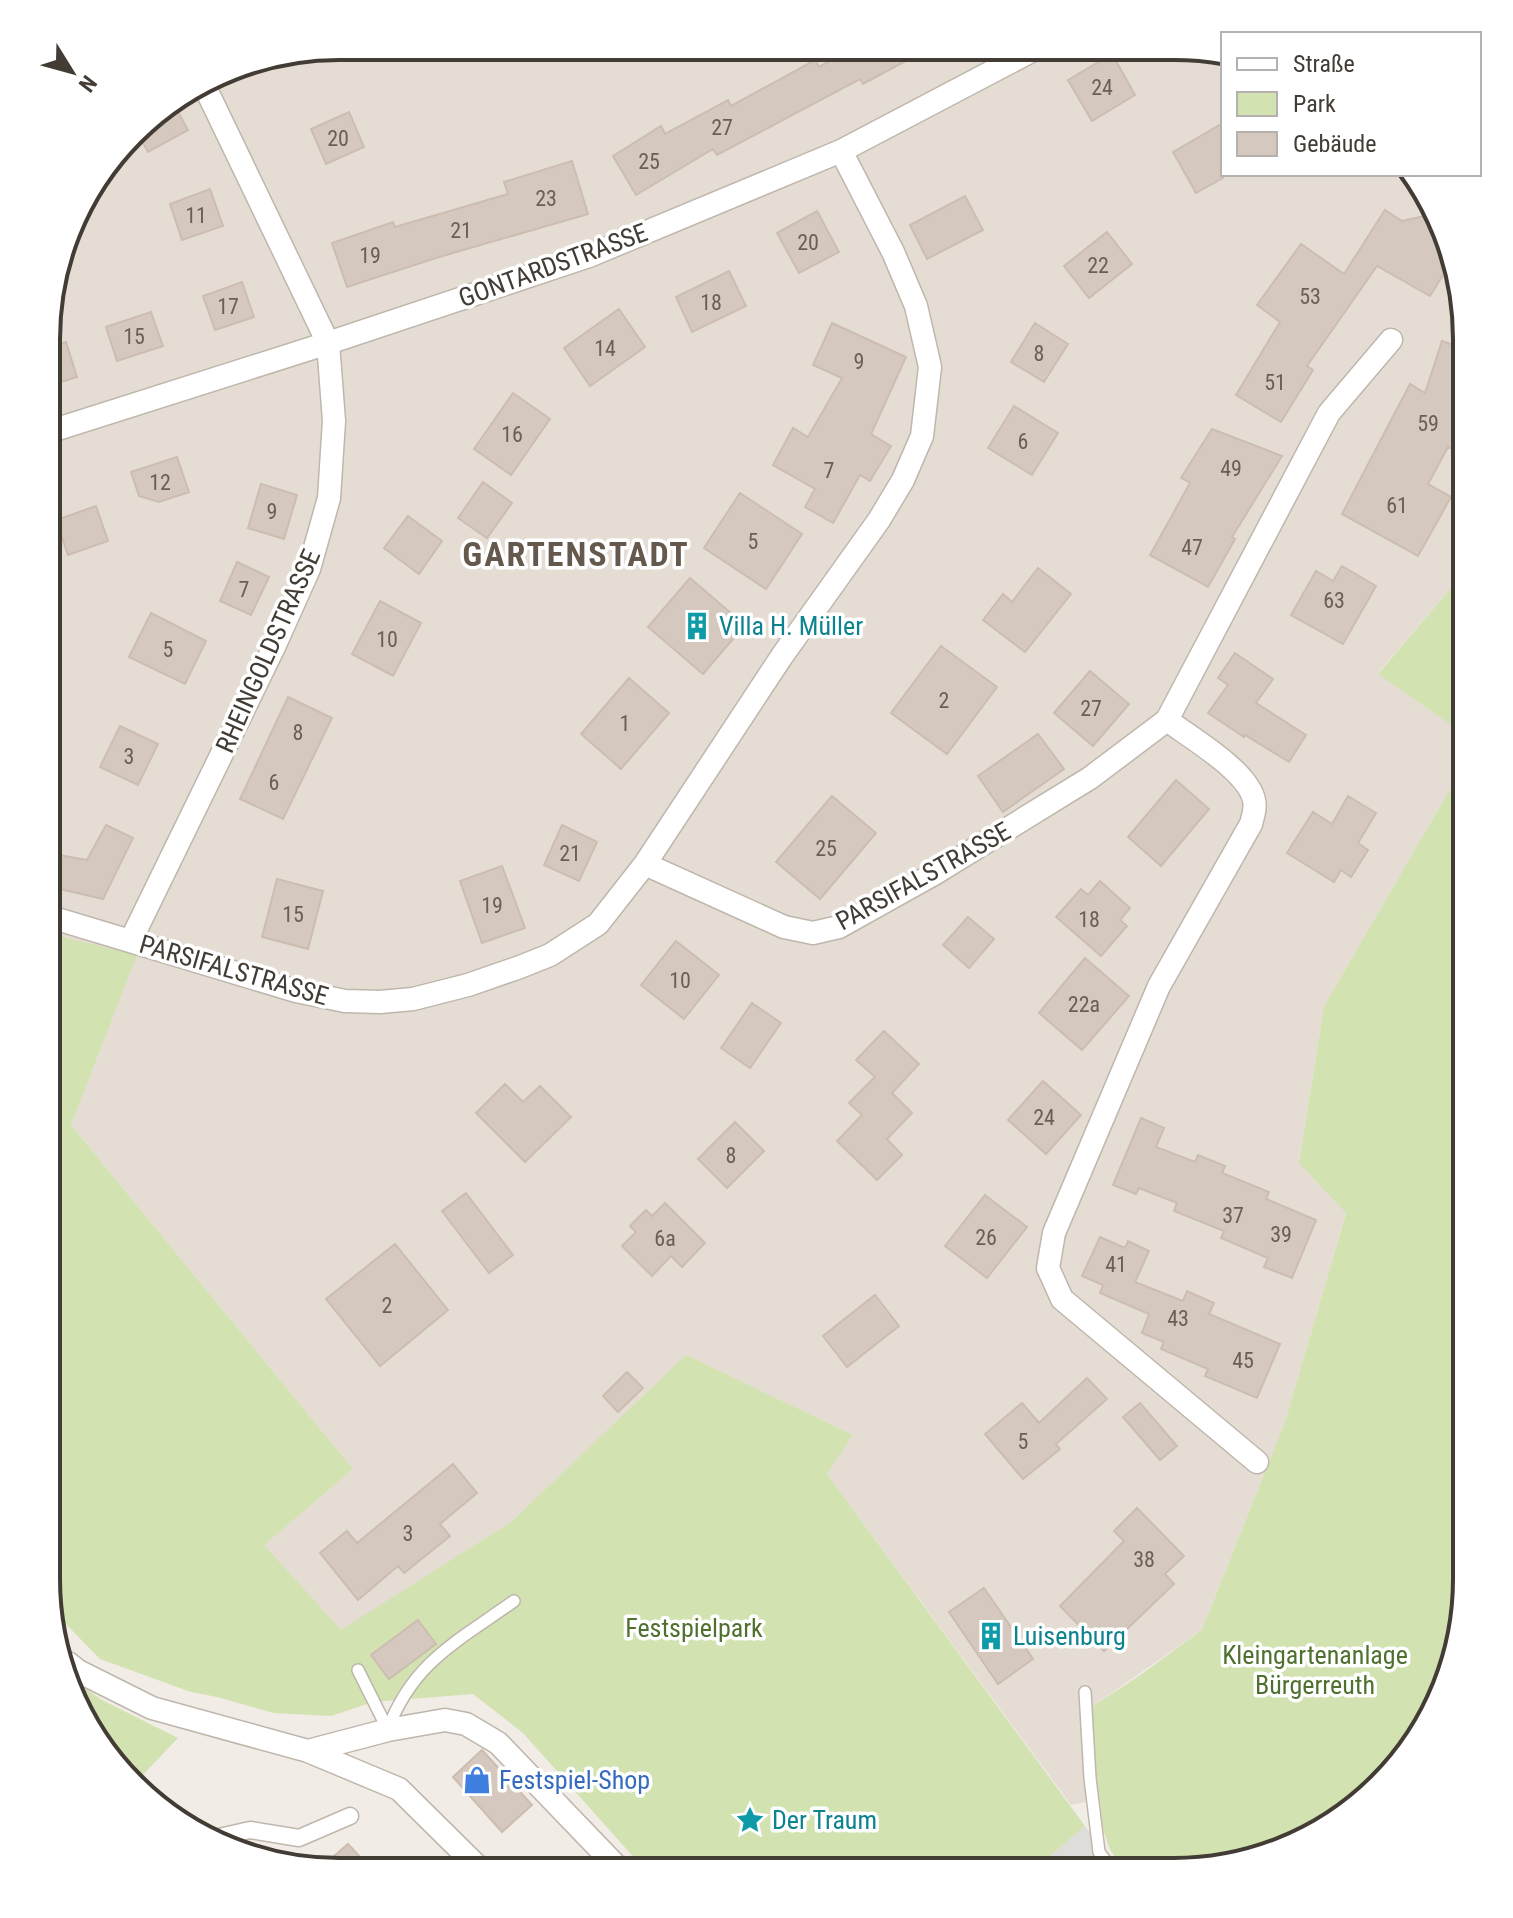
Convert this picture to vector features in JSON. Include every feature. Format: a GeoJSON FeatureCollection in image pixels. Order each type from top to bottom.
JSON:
{"type":"FeatureCollection","features":[{"type":"Feature","properties":{"kind":"street","name":"GONTARDSTRASSE"},"geometry":{"type":"LineString","coordinates":[[60,428],[589,256],[841,151],[1014,60]]}},
{"type":"Feature","properties":{"kind":"street"},"geometry":{"type":"LineString","coordinates":[[208,93],[328,343]]}},
{"type":"Feature","properties":{"kind":"street"},"geometry":{"type":"LineString","coordinates":[[645,864],[782,656],[879,520],[903,480],[922,436],[930,367],[916,306],[893,252],[841,151]]}},
{"type":"Feature","properties":{"kind":"street","name":"PARSIFALSTRASSE"},"geometry":{"type":"LineString","coordinates":[[60,920],[323,998],[380,1002],[413,999],[468,985],[520,967],[578,939],[607,913],[645,864],[784,927],[813,933],[839,927],[934,874],[1090,778],[1167,720],[1329,413],[1391,340]]}},
{"type":"Feature","properties":{"kind":"street","name":"RHEINGOLDSTRASSE"},"geometry":{"type":"LineString","coordinates":[[131,940],[309,569],[329,498],[334,421],[328,343]]}},
{"type":"Feature","properties":{"kind":"street"},"geometry":{"type":"LineString","coordinates":[[1167,720],[1238,774],[1254,799],[1255,812],[1159,986],[1054,1233],[1048,1268],[1062,1299],[1257,1462]]}},
{"type":"Feature","properties":{"kind":"street"},"geometry":{"type":"LineString","coordinates":[[75,1668],[152,1708],[308,1751],[399,1789],[468,1857]]}},
{"type":"Feature","properties":{"kind":"street"},"geometry":{"type":"LineString","coordinates":[[308,1751],[388,1730],[445,1720],[466,1724],[498,1743],[608,1857]]}},
{"type":"Feature","properties":{"kind":"street"},"geometry":{"type":"LineString","coordinates":[[228,1835],[250,1830],[299,1838],[350,1816]]}},
{"type":"Feature","properties":{"kind":"lane"},"geometry":{"type":"LineString","coordinates":[[388,1730],[396,1707],[413,1680],[431,1661],[514,1601]]}},
{"type":"Feature","properties":{"kind":"lane"},"geometry":{"type":"LineString","coordinates":[[358,1670],[388,1730]]}},
{"type":"Feature","properties":{"kind":"lane"},"geometry":{"type":"LineString","coordinates":[[1085,1692],[1090,1778],[1099,1852],[1103,1857]]}},
{"type":"Feature","properties":{"kind":"shaded area"},"geometry":{"type":"Polygon","coordinates":[[[339,60],[1211,62],[1221,64],[1221,176],[1400,176],[1416,199],[1444,266],[1451,302],[1453,586],[1378,673],[1453,726],[1453,785],[1324,1006],[1299,1162],[1346,1212],[1285,1422],[1202,1630],[1090,1708],[1100,1799],[1071,1805],[827,1474],[853,1435],[686,1356],[511,1522],[341,1631],[263,1545],[353,1469],[71,1125],[136,956],[60,936],[62,302],[69,266],[97,199],[129,155],[155,129],[199,97],[266,69],[302,62],[339,60]]]}},
{"type":"Feature","properties":{"kind":"shaded area"},"geometry":{"type":"Polygon","coordinates":[[[1085,1826],[1108,1857],[1049,1857],[1085,1826]]]}},
{"type":"Feature","properties":{"kind":"green space"},"geometry":{"type":"Polygon","coordinates":[[[1453,586],[1453,726],[1378,674],[1453,586]]]}},
{"type":"Feature","properties":{"kind":"green space","name":"Kleingartenanlage Bürgerreuth"},"geometry":{"type":"Polygon","coordinates":[[[1453,785],[1452,1598],[1448,1634],[1424,1703],[1406,1734],[1384,1763],[1358,1789],[1329,1811],[1281,1837],[1247,1849],[1211,1856],[1115,1857],[1103,1829],[1090,1708],[1202,1630],[1285,1422],[1346,1213],[1299,1163],[1324,1006],[1453,785]]]}},
{"type":"Feature","properties":{"kind":"green space","name":"Festspielpark"},"geometry":{"type":"Polygon","coordinates":[[[60,936],[137,955],[71,1125],[353,1469],[264,1545],[341,1630],[511,1522],[686,1355],[853,1435],[827,1474],[1085,1826],[1049,1857],[634,1857],[523,1733],[473,1694],[373,1702],[331,1716],[274,1713],[191,1692],[100,1659],[63,1621],[62,1616],[60,936]]]}},
{"type":"Feature","properties":{"kind":"green space"},"geometry":{"type":"Polygon","coordinates":[[[81,1685],[102,1700],[178,1738],[142,1776],[97,1719],[81,1685]]]}},
{"type":"Feature","properties":{"kind":"building"},"geometry":{"type":"Polygon","coordinates":[[[815,60],[819,67],[832,60],[908,60],[863,84],[860,79],[717,155],[713,149],[636,195],[613,156],[661,126],[665,134],[728,100],[731,106],[815,60]]]}},
{"type":"Feature","properties":{"kind":"building"},"geometry":{"type":"Polygon","coordinates":[[[1102,60],[1115,60],[1135,95],[1092,121],[1068,80],[1102,60]]]}},
{"type":"Feature","properties":{"kind":"building"},"geometry":{"type":"Polygon","coordinates":[[[178,112],[188,130],[148,152],[142,142],[178,112]]]}},
{"type":"Feature","properties":{"kind":"building"},"geometry":{"type":"Polygon","coordinates":[[[349,112],[364,147],[326,164],[311,129],[349,112]]]}},
{"type":"Feature","properties":{"kind":"building"},"geometry":{"type":"Polygon","coordinates":[[[1221,124],[1223,178],[1196,193],[1173,152],[1221,124]]]}},
{"type":"Feature","properties":{"kind":"building"},"geometry":{"type":"Polygon","coordinates":[[[572,161],[588,214],[347,287],[332,243],[393,222],[395,227],[508,194],[504,182],[572,161]]]}},
{"type":"Feature","properties":{"kind":"building"},"geometry":{"type":"Polygon","coordinates":[[[210,189],[223,226],[182,240],[170,204],[210,189]]]}},
{"type":"Feature","properties":{"kind":"building"},"geometry":{"type":"Polygon","coordinates":[[[965,196],[983,230],[927,259],[910,225],[965,196]]]}},
{"type":"Feature","properties":{"kind":"building"},"geometry":{"type":"Polygon","coordinates":[[[1385,210],[1402,221],[1424,216],[1445,272],[1430,296],[1377,266],[1307,366],[1313,370],[1281,422],[1236,395],[1280,322],[1257,305],[1301,244],[1344,274],[1385,210]]]}},
{"type":"Feature","properties":{"kind":"building"},"geometry":{"type":"Polygon","coordinates":[[[817,211],[839,252],[799,273],[777,233],[817,211]]]}},
{"type":"Feature","properties":{"kind":"building"},"geometry":{"type":"Polygon","coordinates":[[[1107,232],[1132,264],[1089,298],[1064,266],[1107,232]]]}},
{"type":"Feature","properties":{"kind":"building"},"geometry":{"type":"Polygon","coordinates":[[[729,271],[746,306],[692,332],[676,297],[729,271]]]}},
{"type":"Feature","properties":{"kind":"building"},"geometry":{"type":"Polygon","coordinates":[[[242,282],[254,317],[215,330],[203,296],[242,282]]]}},
{"type":"Feature","properties":{"kind":"building"},"geometry":{"type":"Polygon","coordinates":[[[619,309],[645,347],[590,386],[564,348],[619,309]]]}},
{"type":"Feature","properties":{"kind":"building"},"geometry":{"type":"Polygon","coordinates":[[[151,312],[163,346],[117,361],[106,327],[151,312]]]}},
{"type":"Feature","properties":{"kind":"building"},"geometry":{"type":"Polygon","coordinates":[[[832,323],[906,357],[871,434],[891,446],[870,481],[860,475],[833,523],[805,507],[815,489],[773,465],[793,428],[808,437],[842,378],[813,365],[832,323]]]}},
{"type":"Feature","properties":{"kind":"building"},"geometry":{"type":"Polygon","coordinates":[[[1035,323],[1068,344],[1044,382],[1011,362],[1035,323]]]}},
{"type":"Feature","properties":{"kind":"building"},"geometry":{"type":"Polygon","coordinates":[[[1442,341],[1453,345],[1453,450],[1448,447],[1428,484],[1451,497],[1418,556],[1342,514],[1410,384],[1425,393],[1442,341]]]}},
{"type":"Feature","properties":{"kind":"building"},"geometry":{"type":"Polygon","coordinates":[[[66,342],[77,377],[60,382],[60,344],[66,342]]]}},
{"type":"Feature","properties":{"kind":"building"},"geometry":{"type":"Polygon","coordinates":[[[513,393],[550,419],[511,475],[474,449],[513,393]]]}},
{"type":"Feature","properties":{"kind":"building"},"geometry":{"type":"Polygon","coordinates":[[[1014,406],[1058,433],[1032,475],[988,448],[1014,406]]]}},
{"type":"Feature","properties":{"kind":"building"},"geometry":{"type":"Polygon","coordinates":[[[1212,429],[1282,456],[1232,537],[1235,539],[1208,587],[1150,555],[1190,483],[1181,478],[1212,429]]]}},
{"type":"Feature","properties":{"kind":"building"},"geometry":{"type":"Polygon","coordinates":[[[177,457],[189,492],[159,502],[139,496],[131,472],[177,457]]]}},
{"type":"Feature","properties":{"kind":"building"},"geometry":{"type":"Polygon","coordinates":[[[483,482],[512,503],[487,538],[458,518],[483,482]]]}},
{"type":"Feature","properties":{"kind":"building"},"geometry":{"type":"Polygon","coordinates":[[[261,484],[297,495],[284,539],[248,528],[261,484]]]}},
{"type":"Feature","properties":{"kind":"building"},"geometry":{"type":"Polygon","coordinates":[[[740,493],[802,534],[766,589],[704,548],[740,493]]]}},
{"type":"Feature","properties":{"kind":"building"},"geometry":{"type":"Polygon","coordinates":[[[96,506],[108,541],[68,555],[60,532],[60,519],[96,506]]]}},
{"type":"Feature","properties":{"kind":"building"},"geometry":{"type":"Polygon","coordinates":[[[408,516],[442,541],[419,574],[384,548],[408,516]]]}},
{"type":"Feature","properties":{"kind":"building"},"geometry":{"type":"Polygon","coordinates":[[[237,562],[269,577],[251,615],[220,601],[237,562]]]}},
{"type":"Feature","properties":{"kind":"building"},"geometry":{"type":"Polygon","coordinates":[[[1342,566],[1376,586],[1343,644],[1291,615],[1316,571],[1333,581],[1342,566]]]}},
{"type":"Feature","properties":{"kind":"building"},"geometry":{"type":"Polygon","coordinates":[[[1038,568],[1071,594],[1025,652],[983,620],[1003,594],[1012,602],[1038,568]]]}},
{"type":"Feature","properties":{"kind":"building","name":"Villa H. Müller"},"geometry":{"type":"Polygon","coordinates":[[[690,578],[745,625],[703,674],[648,627],[690,578]]]}},
{"type":"Feature","properties":{"kind":"building"},"geometry":{"type":"Polygon","coordinates":[[[380,601],[421,623],[393,676],[352,654],[380,601]]]}},
{"type":"Feature","properties":{"kind":"building"},"geometry":{"type":"Polygon","coordinates":[[[151,613],[206,641],[185,684],[129,657],[151,613]]]}},
{"type":"Feature","properties":{"kind":"building"},"geometry":{"type":"Polygon","coordinates":[[[941,646],[997,687],[947,754],[891,713],[941,646]]]}},
{"type":"Feature","properties":{"kind":"building"},"geometry":{"type":"Polygon","coordinates":[[[1235,653],[1273,679],[1256,703],[1306,735],[1289,762],[1208,713],[1228,685],[1218,678],[1235,653]]]}},
{"type":"Feature","properties":{"kind":"building"},"geometry":{"type":"Polygon","coordinates":[[[1090,671],[1129,704],[1093,746],[1054,713],[1090,671]]]}},
{"type":"Feature","properties":{"kind":"building"},"geometry":{"type":"Polygon","coordinates":[[[629,678],[669,713],[621,769],[581,734],[629,678]]]}},
{"type":"Feature","properties":{"kind":"building"},"geometry":{"type":"Polygon","coordinates":[[[288,697],[332,718],[283,819],[240,799],[288,697]]]}},
{"type":"Feature","properties":{"kind":"building"},"geometry":{"type":"Polygon","coordinates":[[[120,726],[158,744],[138,785],[100,767],[120,726]]]}},
{"type":"Feature","properties":{"kind":"building"},"geometry":{"type":"Polygon","coordinates":[[[1038,734],[1064,769],[1003,812],[978,776],[1038,734]]]}},
{"type":"Feature","properties":{"kind":"building"},"geometry":{"type":"Polygon","coordinates":[[[1176,780],[1209,809],[1161,866],[1128,837],[1176,780]]]}},
{"type":"Feature","properties":{"kind":"building"},"geometry":{"type":"Polygon","coordinates":[[[832,796],[876,833],[820,899],[776,862],[832,796]]]}},
{"type":"Feature","properties":{"kind":"building"},"geometry":{"type":"Polygon","coordinates":[[[1348,796],[1376,813],[1358,843],[1368,850],[1351,877],[1341,870],[1334,882],[1287,853],[1313,812],[1332,824],[1348,796]]]}},
{"type":"Feature","properties":{"kind":"building"},"geometry":{"type":"Polygon","coordinates":[[[106,825],[133,838],[103,899],[60,889],[60,855],[87,860],[106,825]]]}},
{"type":"Feature","properties":{"kind":"building"},"geometry":{"type":"Polygon","coordinates":[[[562,825],[597,842],[579,881],[544,865],[562,825]]]}},
{"type":"Feature","properties":{"kind":"building"},"geometry":{"type":"Polygon","coordinates":[[[502,866],[525,928],[482,943],[460,881],[502,866]]]}},
{"type":"Feature","properties":{"kind":"building"},"geometry":{"type":"Polygon","coordinates":[[[277,879],[323,891],[308,949],[262,937],[277,879]]]}},
{"type":"Feature","properties":{"kind":"building"},"geometry":{"type":"Polygon","coordinates":[[[1100,881],[1130,908],[1120,920],[1127,926],[1101,956],[1056,917],[1081,889],[1088,895],[1100,881]]]}},
{"type":"Feature","properties":{"kind":"building"},"geometry":{"type":"Polygon","coordinates":[[[968,917],[994,939],[969,968],[943,945],[968,917]]]}},
{"type":"Feature","properties":{"kind":"building"},"geometry":{"type":"Polygon","coordinates":[[[676,941],[719,975],[684,1019],[641,985],[676,941]]]}},
{"type":"Feature","properties":{"kind":"building"},"geometry":{"type":"Polygon","coordinates":[[[1085,958],[1129,996],[1082,1050],[1039,1013],[1085,958]]]}},
{"type":"Feature","properties":{"kind":"building"},"geometry":{"type":"Polygon","coordinates":[[[752,1003],[781,1023],[750,1068],[721,1048],[752,1003]]]}},
{"type":"Feature","properties":{"kind":"building"},"geometry":{"type":"Polygon","coordinates":[[[884,1031],[919,1064],[892,1093],[912,1113],[887,1139],[902,1155],[877,1180],[837,1141],[862,1115],[849,1103],[875,1077],[856,1060],[884,1031]]]}},
{"type":"Feature","properties":{"kind":"building"},"geometry":{"type":"Polygon","coordinates":[[[1043,1081],[1081,1115],[1046,1154],[1008,1120],[1043,1081]]]}},
{"type":"Feature","properties":{"kind":"building"},"geometry":{"type":"Polygon","coordinates":[[[505,1084],[523,1102],[540,1086],[571,1117],[525,1162],[476,1113],[505,1084]]]}},
{"type":"Feature","properties":{"kind":"building"},"geometry":{"type":"Polygon","coordinates":[[[1141,1118],[1164,1128],[1156,1147],[1195,1162],[1198,1155],[1225,1166],[1222,1173],[1269,1192],[1266,1199],[1316,1220],[1292,1278],[1264,1267],[1268,1258],[1221,1238],[1224,1231],[1174,1211],[1177,1203],[1139,1188],[1136,1194],[1113,1185],[1141,1118]]]}},
{"type":"Feature","properties":{"kind":"building"},"geometry":{"type":"Polygon","coordinates":[[[735,1122],[764,1151],[727,1188],[698,1159],[735,1122]]]}},
{"type":"Feature","properties":{"kind":"building"},"geometry":{"type":"Polygon","coordinates":[[[466,1193],[513,1255],[489,1273],[442,1211],[466,1193]]]}},
{"type":"Feature","properties":{"kind":"building"},"geometry":{"type":"Polygon","coordinates":[[[985,1195],[1027,1227],[987,1278],[945,1246],[985,1195]]]}},
{"type":"Feature","properties":{"kind":"building"},"geometry":{"type":"Polygon","coordinates":[[[665,1203],[705,1243],[682,1267],[671,1256],[652,1276],[622,1246],[636,1232],[630,1226],[646,1210],[652,1216],[665,1203]]]}},
{"type":"Feature","properties":{"kind":"building"},"geometry":{"type":"Polygon","coordinates":[[[1100,1237],[1125,1248],[1128,1241],[1149,1251],[1135,1282],[1183,1301],[1187,1291],[1214,1303],[1209,1314],[1280,1344],[1257,1398],[1205,1376],[1208,1369],[1161,1349],[1164,1342],[1142,1333],[1149,1314],[1100,1293],[1103,1285],[1082,1276],[1100,1237]]]}},
{"type":"Feature","properties":{"kind":"building"},"geometry":{"type":"Polygon","coordinates":[[[395,1244],[448,1310],[380,1366],[326,1299],[395,1244]]]}},
{"type":"Feature","properties":{"kind":"building"},"geometry":{"type":"Polygon","coordinates":[[[875,1295],[899,1326],[847,1367],[823,1336],[875,1295]]]}},
{"type":"Feature","properties":{"kind":"building"},"geometry":{"type":"Polygon","coordinates":[[[627,1372],[643,1388],[618,1412],[603,1396],[627,1372]]]}},
{"type":"Feature","properties":{"kind":"building"},"geometry":{"type":"Polygon","coordinates":[[[1087,1378],[1107,1399],[1056,1444],[1060,1449],[1023,1479],[985,1434],[1022,1403],[1039,1423],[1087,1378]]]}},
{"type":"Feature","properties":{"kind":"building"},"geometry":{"type":"Polygon","coordinates":[[[1140,1403],[1177,1446],[1160,1460],[1123,1417],[1140,1403]]]}},
{"type":"Feature","properties":{"kind":"building"},"geometry":{"type":"Polygon","coordinates":[[[453,1464],[477,1493],[440,1524],[450,1536],[404,1573],[398,1566],[358,1600],[320,1553],[347,1531],[357,1543],[453,1464]]]}},
{"type":"Feature","properties":{"kind":"building"},"geometry":{"type":"Polygon","coordinates":[[[1137,1508],[1184,1556],[1165,1574],[1174,1584],[1104,1651],[1060,1606],[1124,1541],[1114,1531],[1137,1508]]]}},
{"type":"Feature","properties":{"kind":"building","name":"Luisenburg"},"geometry":{"type":"Polygon","coordinates":[[[984,1588],[1033,1659],[998,1684],[949,1612],[984,1588]]]}},
{"type":"Feature","properties":{"kind":"building"},"geometry":{"type":"Polygon","coordinates":[[[418,1620],[436,1644],[389,1679],[371,1655],[418,1620]]]}},
{"type":"Feature","properties":{"kind":"building"},"geometry":{"type":"Polygon","coordinates":[[[482,1750],[532,1805],[502,1832],[453,1777],[482,1750]]]}},
{"type":"Feature","properties":{"kind":"building"},"geometry":{"type":"Polygon","coordinates":[[[348,1844],[360,1857],[333,1857],[348,1844]]]}},
{"type":"Feature","properties":{"kind":"place","name":"Villa H. Müller"},"geometry":{"type":"Point","coordinates":[697,626]}},
{"type":"Feature","properties":{"kind":"place","name":"Luisenburg"},"geometry":{"type":"Point","coordinates":[991,1636]}},
{"type":"Feature","properties":{"kind":"place","name":"Festspiel-Shop"},"geometry":{"type":"Point","coordinates":[477,1780]}},
{"type":"Feature","properties":{"kind":"place","name":"Der Traum"},"geometry":{"type":"Point","coordinates":[750,1820]}},
{"type":"Feature","properties":{"kind":"district","name":"GARTENSTADT"},"geometry":{"type":"Point","coordinates":[576,554]}}]}
